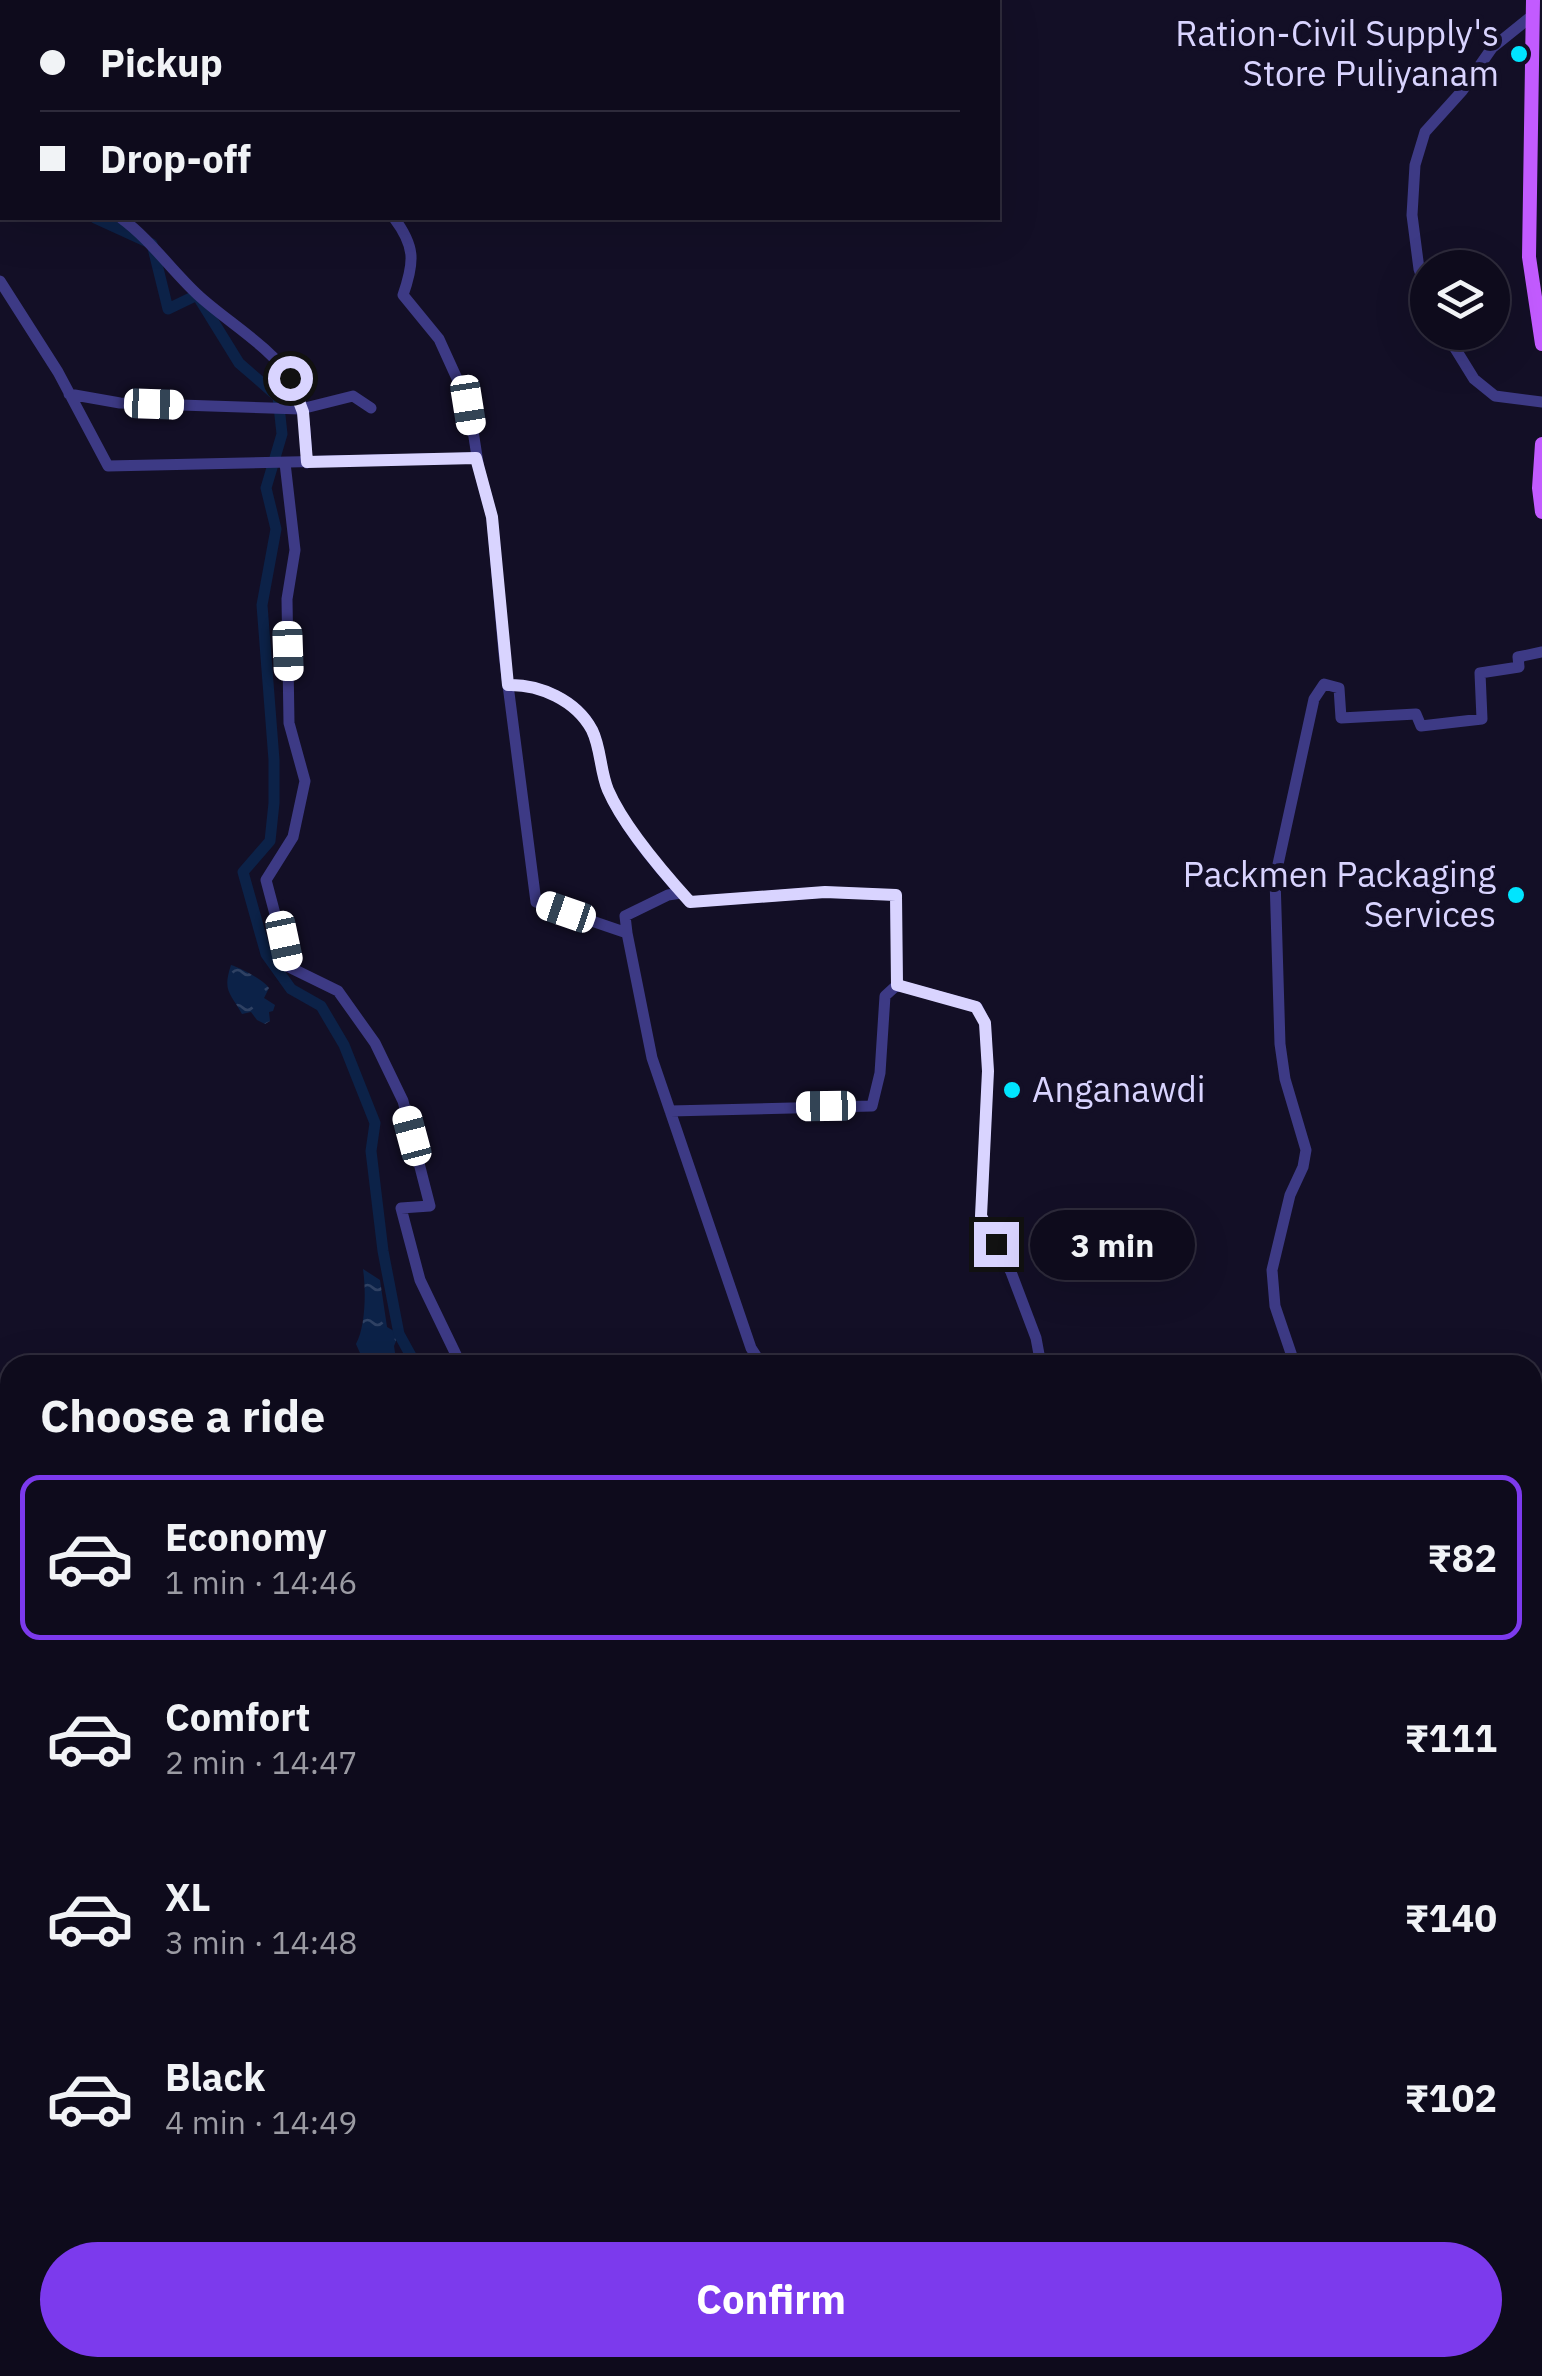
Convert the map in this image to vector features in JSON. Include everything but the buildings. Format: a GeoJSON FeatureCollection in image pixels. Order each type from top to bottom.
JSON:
{"type":"FeatureCollection","features":[{"type":"Feature","properties":{"kind":"main road"},"geometry":{"type":"LineString","coordinates":[[1533,8],[1529,258],[1542,344]]}},
{"type":"Feature","properties":{"kind":"main road"},"geometry":{"type":"LineString","coordinates":[[1542,444],[1542,512]]}},
{"type":"Feature","properties":{"kind":"street"},"geometry":{"type":"LineString","coordinates":[[1417,250],[1412,215],[1415,164],[1426,132],[1492,48],[1533,8]]}},
{"type":"Feature","properties":{"kind":"street"},"geometry":{"type":"LineString","coordinates":[[123,220],[164,256],[183,281],[244,332],[290,378],[301,409],[307,462]]}},
{"type":"Feature","properties":{"kind":"street"},"geometry":{"type":"LineString","coordinates":[[395,220],[410,240],[410,275],[403,295],[439,339],[468,405],[492,517],[508,685],[536,902],[627,933]]}},
{"type":"Feature","properties":{"kind":"street"},"geometry":{"type":"LineString","coordinates":[[0,281],[70,394],[108,466],[476,458],[478,463]]}},
{"type":"Feature","properties":{"kind":"street"},"geometry":{"type":"LineString","coordinates":[[1455,350],[1474,379],[1494,396],[1542,402]]}},
{"type":"Feature","properties":{"kind":"street"},"geometry":{"type":"LineString","coordinates":[[70,394],[120,402],[301,409],[353,396],[371,408]]}},
{"type":"Feature","properties":{"kind":"street"},"geometry":{"type":"LineString","coordinates":[[286,462],[295,550],[288,599],[289,723],[305,781],[293,838],[266,880],[289,967],[338,990],[375,1043],[403,1101],[430,1206],[401,1208],[420,1280],[456,1355]]}},
{"type":"Feature","properties":{"kind":"street"},"geometry":{"type":"LineString","coordinates":[[1291,1355],[1275,1306],[1272,1258],[1279,1251],[1290,1195],[1306,1150],[1285,1079],[1280,1044],[1275,878],[1314,699],[1324,684],[1339,688],[1341,718],[1416,714],[1420,726],[1482,719],[1480,673],[1519,667],[1518,657],[1542,652]]}},
{"type":"Feature","properties":{"kind":"street"},"geometry":{"type":"LineString","coordinates":[[508,685],[529,684],[551,693],[578,712],[592,730],[608,790],[658,868],[690,902],[825,892],[896,895],[897,985],[886,996],[883,1008],[880,1073],[872,1106],[670,1111]]}},
{"type":"Feature","properties":{"kind":"street"},"geometry":{"type":"LineString","coordinates":[[681,892],[625,916],[627,933],[652,1058],[757,1355]]}},
{"type":"Feature","properties":{"kind":"street"},"geometry":{"type":"LineString","coordinates":[[897,985],[976,1007],[985,1023],[988,1071],[981,1216],[1011,1272],[1039,1355]]}},
{"type":"Feature","properties":{"kind":"water"},"geometry":{"type":"Polygon","coordinates":[[[231,965],[269,988],[264,998],[275,1005],[269,1012],[270,1021],[265,1024],[251,1012],[242,1014],[228,987],[231,965]]]}},
{"type":"Feature","properties":{"kind":"water"},"geometry":{"type":"Polygon","coordinates":[[[363,1269],[380,1280],[387,1327],[399,1334],[395,1353],[391,1355],[360,1353],[356,1344],[362,1328],[363,1269]]]}},
{"type":"Feature","properties":{"kind":"waterway"},"geometry":{"type":"LineString","coordinates":[[99,220],[152,244],[168,309],[197,295],[239,363],[278,397],[282,434],[266,488],[276,529],[262,605],[274,803],[270,841],[243,872],[266,954],[291,989],[321,1006],[344,1045],[375,1123],[371,1151],[383,1251],[399,1334],[411,1355]]}},
{"type":"Feature","properties":{"kind":"place","name":"Ration-Civil Supply's Store Puliyanam"},"geometry":{"type":"Point","coordinates":[1519,54]}},
{"type":"Feature","properties":{"kind":"place","name":"Packmen Packaging Services"},"geometry":{"type":"Point","coordinates":[1516,895]}},
{"type":"Feature","properties":{"kind":"place","name":"Anganawdi"},"geometry":{"type":"Point","coordinates":[1012,1090]}},
{"type":"Feature","properties":{"kind":"route"},"geometry":{"type":"LineString","coordinates":[[290,378],[303,412],[307,462],[476,458],[492,517],[508,685],[529,684],[551,693],[578,712],[592,730],[608,790],[658,868],[690,902],[825,892],[896,895],[897,985],[976,1007],[985,1023],[988,1071],[981,1216],[996,1244]]}}]}
